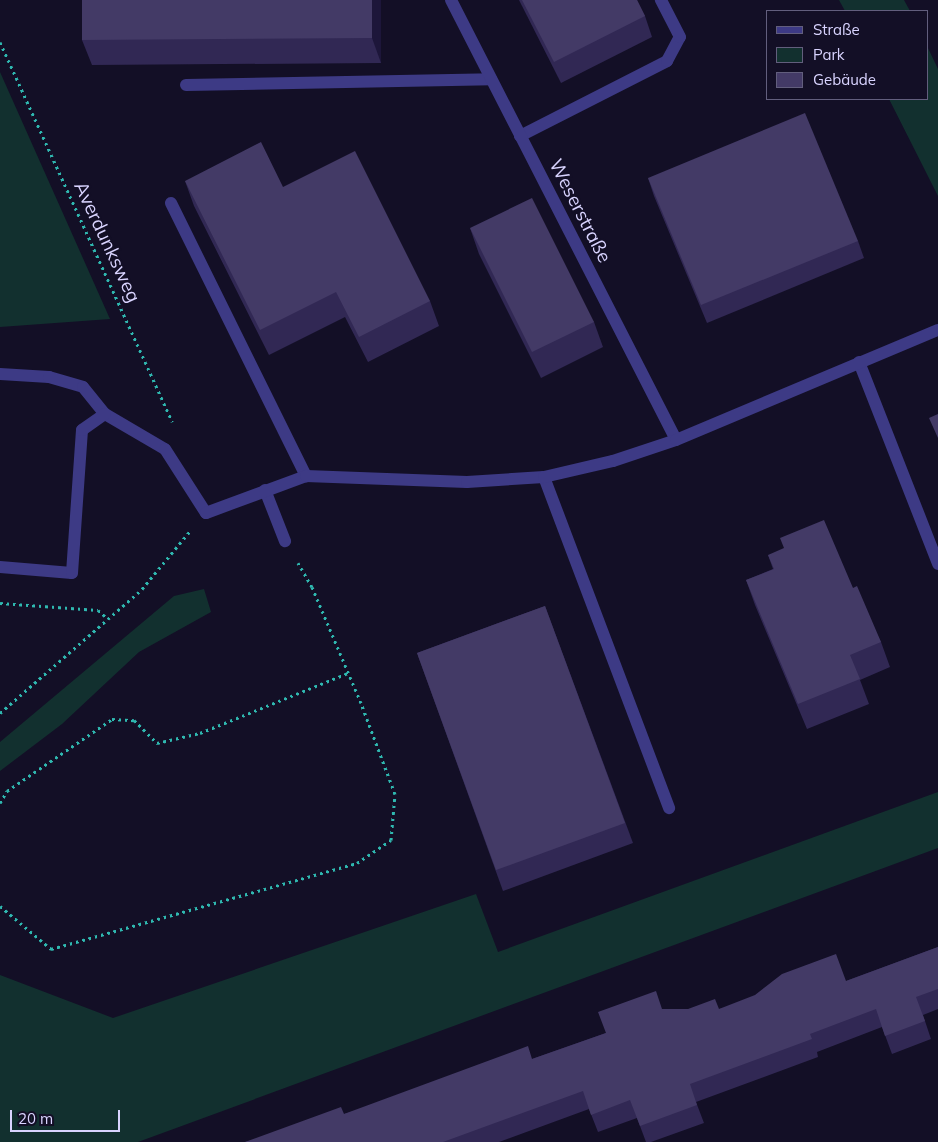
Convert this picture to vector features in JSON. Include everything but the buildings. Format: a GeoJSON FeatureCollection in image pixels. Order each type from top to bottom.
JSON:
{"type":"FeatureCollection","features":[{"type":"Feature","properties":{"kind":"street","name":"Weserstraße"},"geometry":{"type":"LineString","coordinates":[[451,0],[676,440]]}},
{"type":"Feature","properties":{"kind":"street"},"geometry":{"type":"LineString","coordinates":[[520,136],[668,61],[680,37],[661,0]]}},
{"type":"Feature","properties":{"kind":"street"},"geometry":{"type":"LineString","coordinates":[[186,85],[491,79]]}},
{"type":"Feature","properties":{"kind":"street"},"geometry":{"type":"LineString","coordinates":[[170,203],[306,476]]}},
{"type":"Feature","properties":{"kind":"street"},"geometry":{"type":"LineString","coordinates":[[0,374],[49,377],[83,387],[105,414],[165,449],[206,512],[306,476],[467,482],[544,477],[613,461],[676,440],[938,330]]}},
{"type":"Feature","properties":{"kind":"street"},"geometry":{"type":"LineString","coordinates":[[859,362],[938,564]]}},
{"type":"Feature","properties":{"kind":"street"},"geometry":{"type":"LineString","coordinates":[[0,568],[72,573],[82,430],[105,414]]}},
{"type":"Feature","properties":{"kind":"street"},"geometry":{"type":"LineString","coordinates":[[544,477],[669,808]]}},
{"type":"Feature","properties":{"kind":"street"},"geometry":{"type":"LineString","coordinates":[[265,490],[285,541]]}},
{"type":"Feature","properties":{"kind":"path","name":"Averdunksweg"},"geometry":{"type":"LineString","coordinates":[[0,42],[179,438],[165,449]]}},
{"type":"Feature","properties":{"kind":"path"},"geometry":{"type":"LineString","coordinates":[[0,713],[142,589],[206,512]]}},
{"type":"Feature","properties":{"kind":"path"},"geometry":{"type":"LineString","coordinates":[[0,906],[51,949],[357,863],[391,840],[395,794],[312,587],[285,541]]}},
{"type":"Feature","properties":{"kind":"path"},"geometry":{"type":"LineString","coordinates":[[0,603],[98,610],[108,619]]}},
{"type":"Feature","properties":{"kind":"path"},"geometry":{"type":"LineString","coordinates":[[0,803],[7,791],[112,719],[134,720],[157,743],[200,734],[348,673]]}},
{"type":"Feature","properties":{"kind":"green space"},"geometry":{"type":"Polygon","coordinates":[[[839,0],[904,0],[909,10],[844,10],[839,0]]]}},
{"type":"Feature","properties":{"kind":"green space"},"geometry":{"type":"Polygon","coordinates":[[[928,48],[938,69],[938,196],[890,100],[928,100],[928,48]]]}},
{"type":"Feature","properties":{"kind":"green space"},"geometry":{"type":"Polygon","coordinates":[[[0,72],[110,319],[0,327],[0,72]]]}},
{"type":"Feature","properties":{"kind":"green space"},"geometry":{"type":"Polygon","coordinates":[[[204,589],[211,612],[139,652],[62,724],[0,771],[0,742],[174,596],[204,589]]]}},
{"type":"Feature","properties":{"kind":"green space"},"geometry":{"type":"Polygon","coordinates":[[[938,792],[938,848],[138,1142],[0,1142],[0,975],[113,1018],[476,894],[498,952],[938,792]]]}}]}
